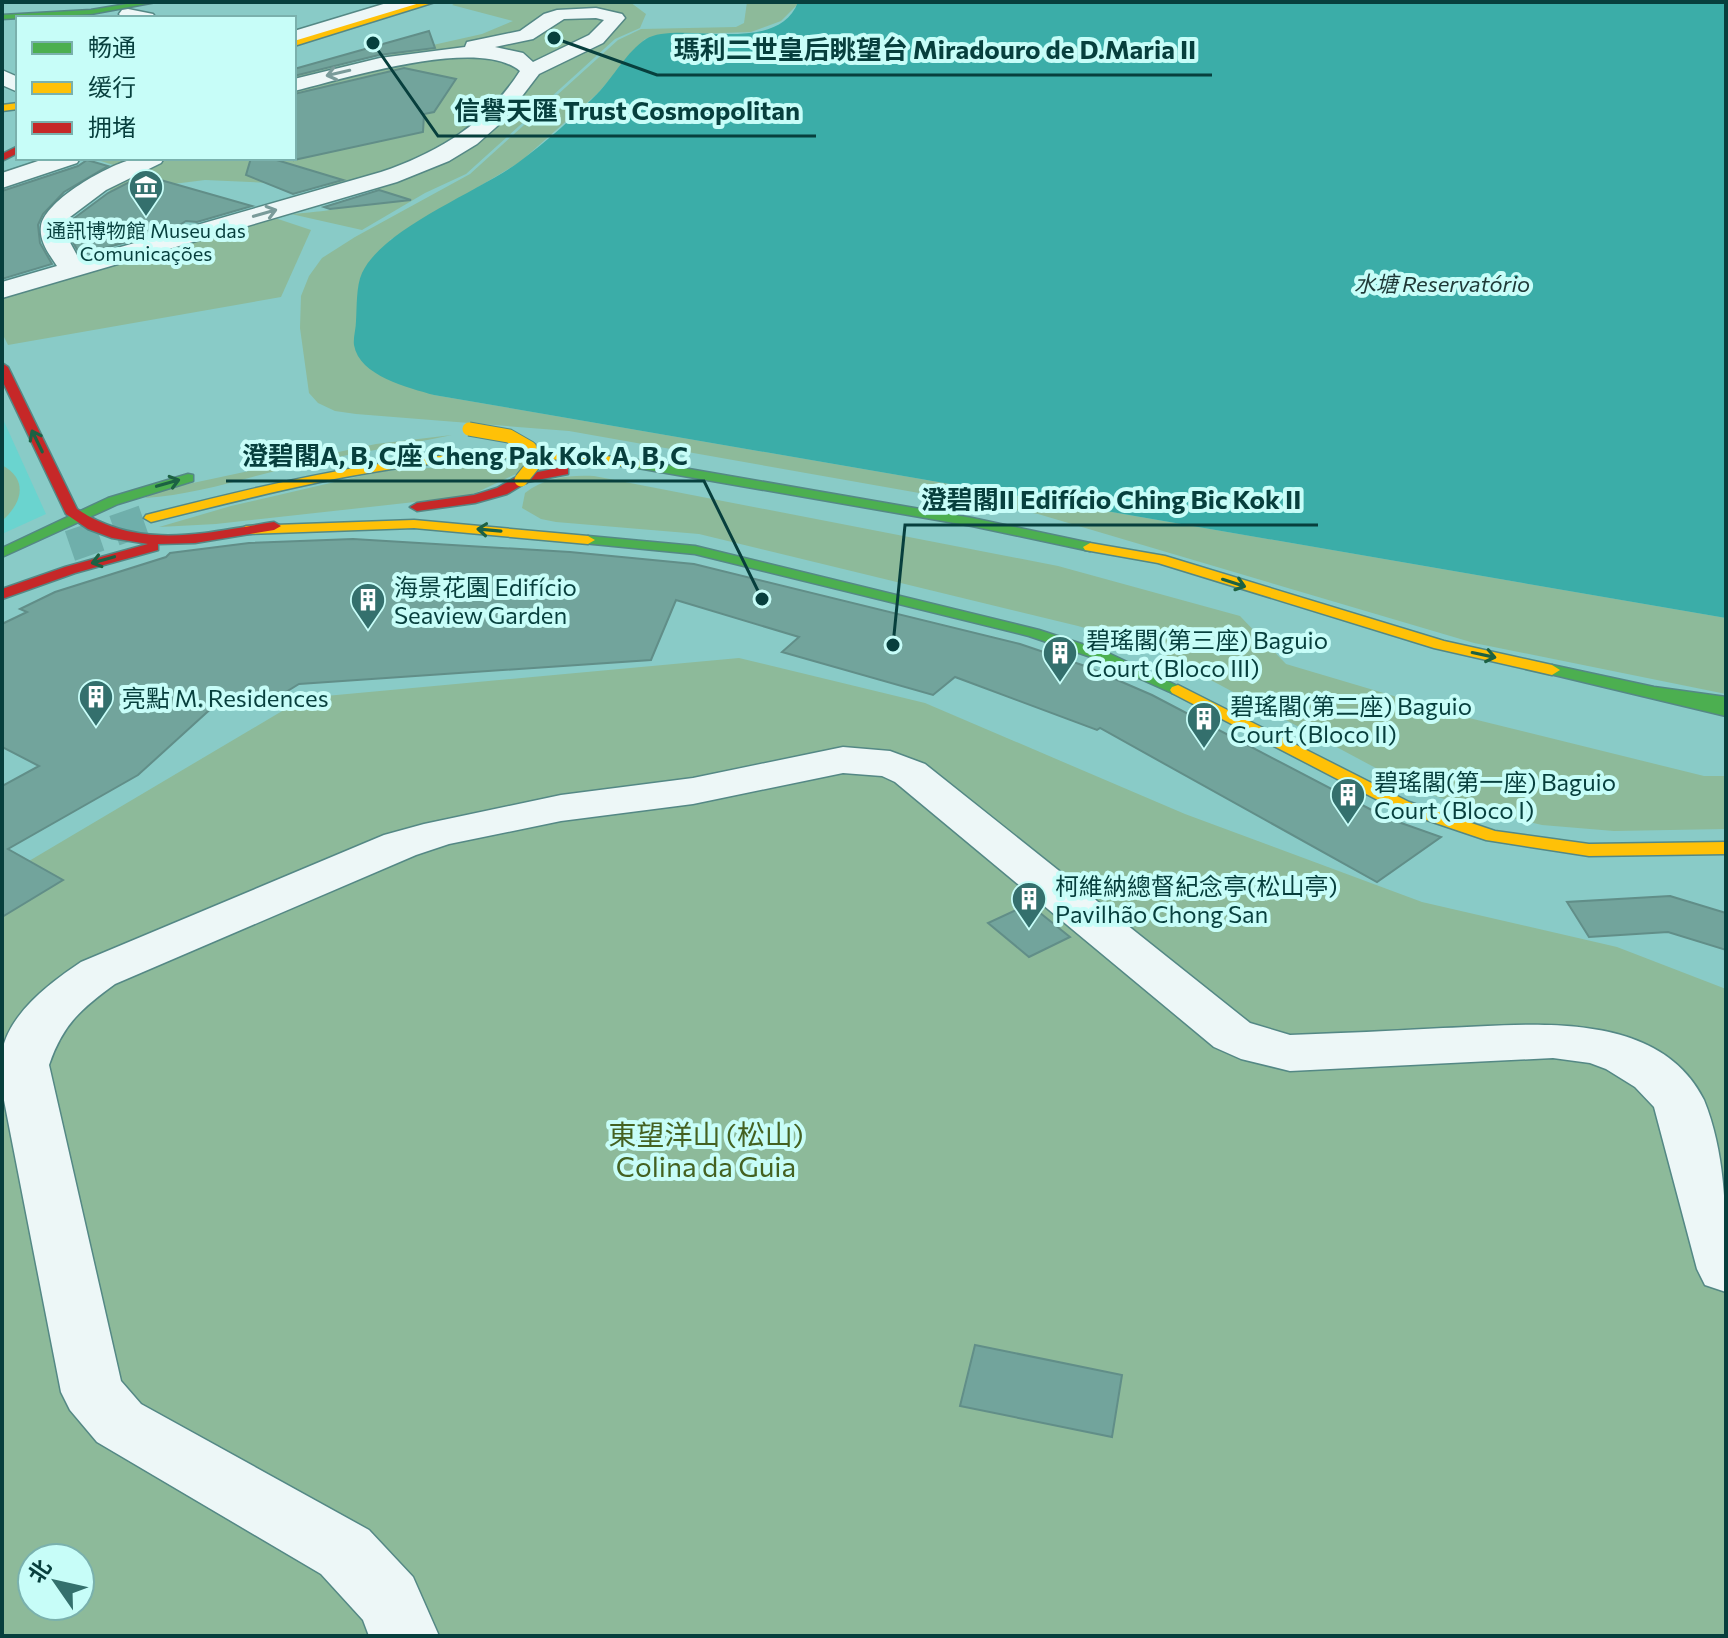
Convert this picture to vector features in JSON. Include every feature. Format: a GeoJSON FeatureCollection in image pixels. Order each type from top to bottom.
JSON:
{"type":"FeatureCollection","features":[{"type":"Feature","properties":{"kind":"main road"},"geometry":{"type":"LineString","coordinates":[[21,16],[91,12],[152,2]]}},
{"type":"Feature","properties":{"kind":"main road"},"geometry":{"type":"LineString","coordinates":[[132,16],[162,2]]}},
{"type":"Feature","properties":{"kind":"main road"},"geometry":{"type":"LineString","coordinates":[[296,43],[431,2]]}},
{"type":"Feature","properties":{"kind":"main road"},"geometry":{"type":"LineString","coordinates":[[2,367],[76,518],[100,531],[133,538],[206,536]]}},
{"type":"Feature","properties":{"kind":"main road"},"geometry":{"type":"LineString","coordinates":[[469,429],[504,434],[530,448],[533,465],[508,495],[511,514],[532,529],[566,536]]}},
{"type":"Feature","properties":{"kind":"main road"},"geometry":{"type":"LineString","coordinates":[[449,430],[537,432]]}},
{"type":"Feature","properties":{"kind":"main road"},"geometry":{"type":"LineString","coordinates":[[581,438],[989,510],[1067,529],[1440,645],[1726,711]]}},
{"type":"Feature","properties":{"kind":"main road"},"geometry":{"type":"LineString","coordinates":[[151,518],[356,468],[453,456],[532,454],[637,463],[972,522],[1055,541],[1160,559]]}},
{"type":"Feature","properties":{"kind":"main road"},"geometry":{"type":"LineString","coordinates":[[2,594],[106,559],[206,536],[475,499],[519,481],[563,471],[603,471],[1144,572]]}},
{"type":"Feature","properties":{"kind":"main road"},"geometry":{"type":"LineString","coordinates":[[2,553],[94,509],[152,488],[208,473]]}},
{"type":"Feature","properties":{"kind":"main road"},"geometry":{"type":"LineString","coordinates":[[246,530],[399,524],[566,536],[695,550],[1070,644],[1167,684],[1403,806],[1492,836],[1589,850],[1726,848]]}},
{"type":"Feature","properties":{"kind":"main road"},"geometry":{"type":"LineString","coordinates":[[1055,541],[1226,599]]}},
{"type":"Feature","properties":{"kind":"main road"},"geometry":{"type":"LineString","coordinates":[[1417,657],[1447,666]]}},
{"type":"Feature","properties":{"kind":"main road"},"geometry":{"type":"LineString","coordinates":[[1654,692],[1726,702]]}},
{"type":"Feature","properties":{"kind":"main road"},"geometry":{"type":"LineString","coordinates":[[1602,700],[1726,727]]}},
{"type":"Feature","properties":{"kind":"street"},"geometry":{"type":"LineString","coordinates":[[296,36],[400,3]]}},
{"type":"Feature","properties":{"kind":"street"},"geometry":{"type":"LineString","coordinates":[[2,290],[389,177],[430,162],[461,147],[482,132],[531,70],[596,39],[616,19],[594,13],[561,15],[526,35],[296,85]]}},
{"type":"Feature","properties":{"kind":"street"},"geometry":{"type":"LineString","coordinates":[[432,54],[505,56],[524,62],[531,70]]}},
{"type":"Feature","properties":{"kind":"street"},"geometry":{"type":"LineString","coordinates":[[2,181],[63,160]]}},
{"type":"Feature","properties":{"kind":"street"},"geometry":{"type":"LineString","coordinates":[[72,269],[55,240],[54,222],[58,215],[66,205],[90,190],[149,160]]}},
{"type":"Feature","properties":{"kind":"street"},"geometry":{"type":"LineString","coordinates":[[404,1636],[389,1600],[345,1552],[119,1423],[92,1392],[23,1065],[34,1032],[61,1000],[98,973],[400,845],[440,833],[561,808],[693,791],[843,760],[890,764],[910,773],[1232,1035],[1259,1047],[1290,1053],[1568,1041],[1612,1050],[1641,1063],[1664,1081],[1679,1102],[1726,1269]]}},
{"type":"Feature","properties":{"kind":"shaded area"},"geometry":{"type":"Polygon","coordinates":[[[2,417],[46,514],[2,534],[2,417]]]}},
{"type":"Feature","properties":{"kind":"green space"},"geometry":{"type":"Polygon","coordinates":[[[457,2],[630,2],[646,14],[640,28],[615,39],[466,174],[425,193],[362,230],[291,214],[350,206],[382,192],[362,187],[205,180],[109,192],[123,168],[97,160],[296,160],[296,70],[308,73],[482,34],[513,21],[452,5],[457,2]]]}},
{"type":"Feature","properties":{"kind":"green space"},"geometry":{"type":"Polygon","coordinates":[[[747,2],[798,4],[781,21],[751,32],[664,35],[645,39],[598,93],[520,162],[390,240],[388,379],[434,395],[1726,618],[1726,694],[1474,643],[1038,514],[569,431],[356,414],[335,411],[318,403],[309,393],[300,328],[301,296],[309,276],[322,258],[470,174],[618,40],[641,29],[736,27],[744,23],[747,2]]]}},
{"type":"Feature","properties":{"kind":"green space"},"geometry":{"type":"Polygon","coordinates":[[[269,216],[311,230],[281,297],[8,345],[2,333],[2,293],[269,216]]]}},
{"type":"Feature","properties":{"kind":"green space"},"geometry":{"type":"Polygon","coordinates":[[[452,435],[315,462],[202,490],[145,498],[160,490],[376,444],[452,435]]]}},
{"type":"Feature","properties":{"kind":"green space"},"geometry":{"type":"Polygon","coordinates":[[[524,462],[520,472],[469,496],[216,524],[159,527],[231,506],[382,471],[524,462]]]}},
{"type":"Feature","properties":{"kind":"green space"},"geometry":{"type":"Polygon","coordinates":[[[2,465],[16,478],[20,492],[14,507],[2,521],[2,465]]]}},
{"type":"Feature","properties":{"kind":"green space"},"geometry":{"type":"Polygon","coordinates":[[[594,476],[1058,566],[1240,616],[1286,664],[1461,716],[1704,776],[1726,776],[1726,829],[1614,831],[1542,825],[1477,810],[1417,790],[1147,646],[1078,626],[699,534],[556,522],[541,519],[522,508],[525,493],[541,483],[567,477],[594,476]]]}},
{"type":"Feature","properties":{"kind":"green space","name":"東望洋山 (松山) Colina da Guia"},"geometry":{"type":"Polygon","coordinates":[[[739,658],[925,703],[1185,814],[1422,902],[1617,947],[1726,989],[1726,1636],[2,1636],[2,917],[29,861],[304,698],[739,658]]]}},
{"type":"Feature","properties":{"kind":"water","name":"水塘 Reservatório"},"geometry":{"type":"Polygon","coordinates":[[[798,2],[1726,2],[1726,618],[434,395],[386,379],[365,365],[354,345],[359,284],[362,273],[373,257],[390,241],[529,154],[597,94],[646,39],[661,34],[749,33],[770,29],[787,19],[798,2]]]}},
{"type":"Feature","properties":{"kind":"building"},"geometry":{"type":"Polygon","coordinates":[[[429,31],[435,48],[379,55],[296,76],[296,68],[429,31]]]}},
{"type":"Feature","properties":{"kind":"building"},"geometry":{"type":"Polygon","coordinates":[[[404,68],[456,79],[434,112],[424,114],[423,132],[296,160],[296,94],[404,68]]]}},
{"type":"Feature","properties":{"kind":"building"},"geometry":{"type":"Polygon","coordinates":[[[87,160],[108,166],[64,192],[43,214],[38,225],[40,243],[52,264],[2,279],[2,191],[78,166],[87,160]]]}},
{"type":"Feature","properties":{"kind":"building"},"geometry":{"type":"Polygon","coordinates":[[[250,160],[277,160],[343,180],[293,194],[246,175],[250,160]]]}},
{"type":"Feature","properties":{"kind":"building","name":"通訊博物館 Museu das Comunicações"},"geometry":{"type":"Polygon","coordinates":[[[143,175],[252,206],[197,222],[186,221],[173,229],[80,255],[69,235],[73,219],[108,193],[143,175]]]}},
{"type":"Feature","properties":{"kind":"building"},"geometry":{"type":"Polygon","coordinates":[[[379,190],[411,200],[330,209],[324,207],[379,190]]]}},
{"type":"Feature","properties":{"kind":"building"},"geometry":{"type":"Polygon","coordinates":[[[353,539],[570,552],[694,564],[1020,644],[1085,666],[1152,695],[1387,818],[1441,837],[1377,882],[1100,728],[1097,730],[955,677],[933,695],[782,652],[799,637],[676,600],[651,660],[299,684],[260,708],[226,695],[138,775],[8,849],[63,880],[2,917],[2,786],[39,766],[2,747],[2,624],[27,612],[20,609],[55,592],[166,557],[170,553],[249,543],[353,539]]]}},
{"type":"Feature","properties":{"kind":"building"},"geometry":{"type":"Polygon","coordinates":[[[1670,896],[1726,913],[1726,950],[1668,932],[1589,937],[1567,902],[1670,896]]]}},
{"type":"Feature","properties":{"kind":"building","name":"柯維納總督紀念亭(松山亭) Pavilhão Chong San"},"geometry":{"type":"Polygon","coordinates":[[[1029,904],[1070,937],[1029,957],[988,923],[1029,904]]]}},
{"type":"Feature","properties":{"kind":"building"},"geometry":{"type":"Polygon","coordinates":[[[975,1345],[1122,1375],[1112,1437],[960,1406],[975,1345]]]}},
{"type":"Feature","properties":{"kind":"tunnel"},"geometry":{"type":"LineString","coordinates":[[70,546],[151,518]]}},
{"type":"Feature","properties":{"kind":"traffic: fast"},"geometry":{"type":"LineString","coordinates":[[20,16],[91,12],[152,2]]}},
{"type":"Feature","properties":{"kind":"traffic: fast"},"geometry":{"type":"LineString","coordinates":[[2,17],[16,16]]}},
{"type":"Feature","properties":{"kind":"traffic: fast"},"geometry":{"type":"LineString","coordinates":[[637,464],[972,522],[1090,547]]}},
{"type":"Feature","properties":{"kind":"traffic: fast"},"geometry":{"type":"LineString","coordinates":[[2,553],[113,501],[188,478]]}},
{"type":"Feature","properties":{"kind":"traffic: fast"},"geometry":{"type":"LineString","coordinates":[[588,540],[695,550],[1034,633],[1100,655],[1178,690]]}},
{"type":"Feature","properties":{"kind":"traffic: fast"},"geometry":{"type":"LineString","coordinates":[[1552,670],[1654,692],[1726,702]]}},
{"type":"Feature","properties":{"kind":"traffic: fast"},"geometry":{"type":"LineString","coordinates":[[1654,692],[1726,711]]}},
{"type":"Feature","properties":{"kind":"traffic: slow"},"geometry":{"type":"LineString","coordinates":[[296,43],[431,2]]}},
{"type":"Feature","properties":{"kind":"traffic: slow"},"geometry":{"type":"LineString","coordinates":[[2,108],[16,106]]}},
{"type":"Feature","properties":{"kind":"traffic: slow"},"geometry":{"type":"LineString","coordinates":[[469,429],[509,436],[530,448],[533,465],[521,480]]}},
{"type":"Feature","properties":{"kind":"traffic: slow"},"geometry":{"type":"LineString","coordinates":[[151,518],[332,475],[451,457],[512,454],[574,456],[637,464]]}},
{"type":"Feature","properties":{"kind":"traffic: slow"},"geometry":{"type":"LineString","coordinates":[[246,530],[414,524],[588,540]]}},
{"type":"Feature","properties":{"kind":"traffic: slow"},"geometry":{"type":"LineString","coordinates":[[1090,547],[1160,559],[1440,645],[1552,670]]}},
{"type":"Feature","properties":{"kind":"traffic: slow"},"geometry":{"type":"LineString","coordinates":[[1178,690],[1403,806],[1492,836],[1589,850],[1726,848]]}},
{"type":"Feature","properties":{"kind":"traffic: jam"},"geometry":{"type":"LineString","coordinates":[[2,158],[16,150]]}},
{"type":"Feature","properties":{"kind":"traffic: jam"},"geometry":{"type":"LineString","coordinates":[[2,367],[71,511],[93,526],[117,535],[168,540],[274,526]]}},
{"type":"Feature","properties":{"kind":"traffic: jam"},"geometry":{"type":"LineString","coordinates":[[417,507],[475,499],[502,491],[523,479],[563,471]]}},
{"type":"Feature","properties":{"kind":"traffic: jam"},"geometry":{"type":"LineString","coordinates":[[2,594],[70,570],[153,547]]}},
{"type":"Feature","properties":{"kind":"place","name":"瑪利二世皇后眺望台 Miradouro de D.Maria II"},"geometry":{"type":"Point","coordinates":[554,38]}},
{"type":"Feature","properties":{"kind":"place","name":"信譽天匯 Trust Cosmopolitan"},"geometry":{"type":"Point","coordinates":[373,43]}},
{"type":"Feature","properties":{"kind":"place","name":"通訊博物館 Museu das Comunicações"},"geometry":{"type":"Point","coordinates":[146,218]}},
{"type":"Feature","properties":{"kind":"place","name":"澄碧閣A, B, C座 Cheng Pak Kok A, B, C"},"geometry":{"type":"Point","coordinates":[762,599]}},
{"type":"Feature","properties":{"kind":"place","name":"海景花園 Edifício Seaview Garden"},"geometry":{"type":"Point","coordinates":[368,631]}},
{"type":"Feature","properties":{"kind":"place","name":"澄碧閣II Edifício Ching Bic Kok II"},"geometry":{"type":"Point","coordinates":[893,645]}},
{"type":"Feature","properties":{"kind":"place","name":"碧瑤閣(第三座) Baguio Court (Bloco III)"},"geometry":{"type":"Point","coordinates":[1060,684]}},
{"type":"Feature","properties":{"kind":"place","name":"亮點 M. Residences"},"geometry":{"type":"Point","coordinates":[96,728]}},
{"type":"Feature","properties":{"kind":"place","name":"碧瑤閣(第二座) Baguio Court (Bloco II)"},"geometry":{"type":"Point","coordinates":[1204,750]}},
{"type":"Feature","properties":{"kind":"place","name":"碧瑤閣(第一座) Baguio Court (Bloco I)"},"geometry":{"type":"Point","coordinates":[1348,826]}},
{"type":"Feature","properties":{"kind":"place","name":"柯維納總督紀念亭(松山亭) Pavilhão Chong San"},"geometry":{"type":"Point","coordinates":[1029,930]}}]}
